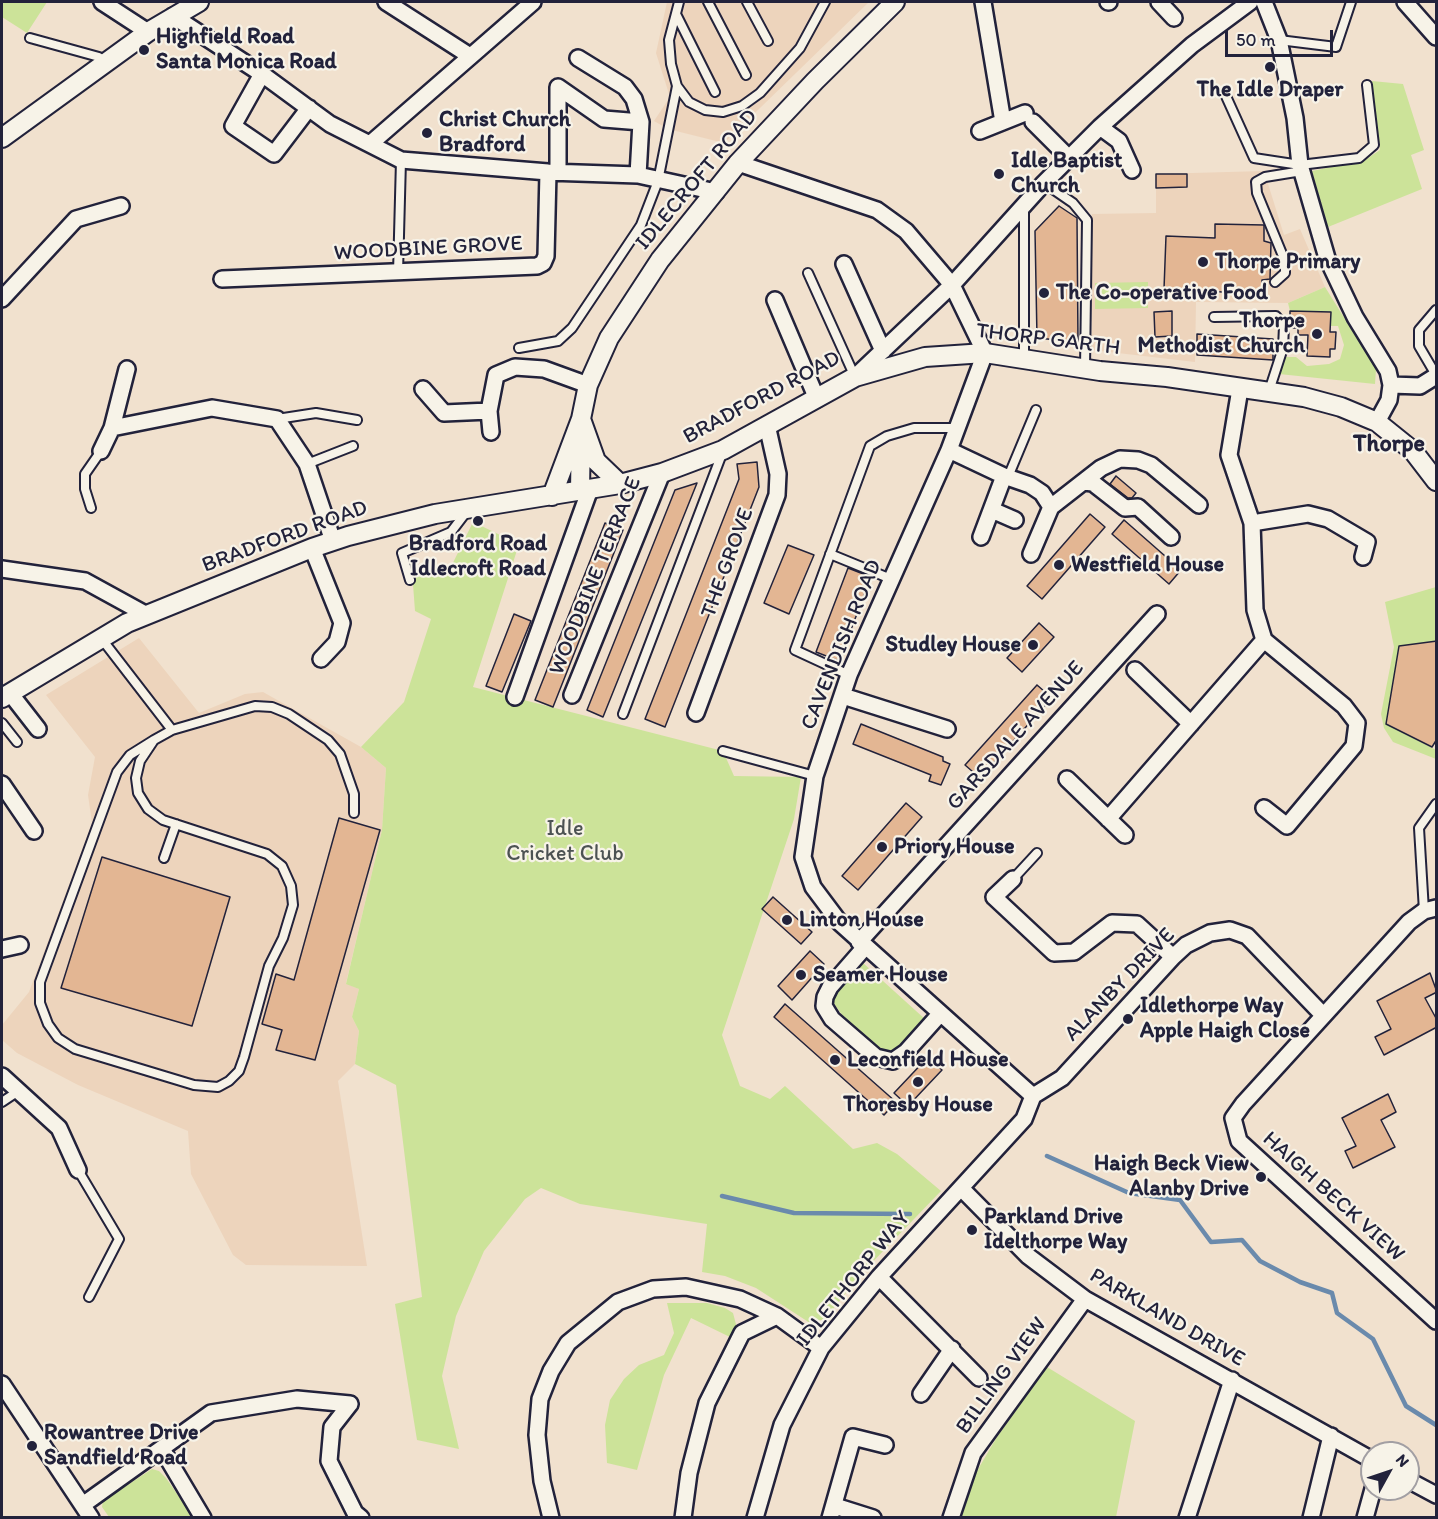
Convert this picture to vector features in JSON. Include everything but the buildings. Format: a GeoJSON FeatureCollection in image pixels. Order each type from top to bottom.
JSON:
{"type":"FeatureCollection","features":[{"type":"Feature","properties":{"kind":"street"},"geometry":{"type":"LineString","coordinates":[[102,2],[148,32]]}},
{"type":"Feature","properties":{"kind":"street"},"geometry":{"type":"LineString","coordinates":[[2,138],[148,32],[199,2]]}},
{"type":"Feature","properties":{"kind":"street"},"geometry":{"type":"LineString","coordinates":[[386,2],[470,56]]}},
{"type":"Feature","properties":{"kind":"street"},"geometry":{"type":"LineString","coordinates":[[370,144],[533,2]]}},
{"type":"Feature","properties":{"kind":"street","name":"IDLECROFT ROAD"},"geometry":{"type":"LineString","coordinates":[[552,496],[581,418],[588,385],[609,338],[660,260],[738,163],[815,81],[895,2]]}},
{"type":"Feature","properties":{"kind":"street"},"geometry":{"type":"LineString","coordinates":[[983,2],[1003,122]]}},
{"type":"Feature","properties":{"kind":"street"},"geometry":{"type":"LineString","coordinates":[[1159,2],[1174,18]]}},
{"type":"Feature","properties":{"kind":"street","name":"BRADFORD ROAD"},"geometry":{"type":"LineString","coordinates":[[38,729],[6,695],[100,637],[147,615],[333,541],[435,514],[620,484],[662,473],[723,450],[855,377],[952,285],[1044,183],[1100,127],[1192,45],[1250,2]]}},
{"type":"Feature","properties":{"kind":"street"},"geometry":{"type":"LineString","coordinates":[[1264,2],[1279,40],[1287,74],[1301,168],[1327,258],[1355,317],[1388,371],[1391,385],[1389,400],[1377,422]]}},
{"type":"Feature","properties":{"kind":"street"},"geometry":{"type":"LineString","coordinates":[[1405,2],[1437,37]]}},
{"type":"Feature","properties":{"kind":"street"},"geometry":{"type":"LineString","coordinates":[[173,16],[262,74],[330,124],[401,160],[553,172],[638,175],[716,192]]}},
{"type":"Feature","properties":{"kind":"street"},"geometry":{"type":"LineString","coordinates":[[578,58],[625,87],[634,99],[641,122],[638,175]]}},
{"type":"Feature","properties":{"kind":"street"},"geometry":{"type":"LineString","coordinates":[[262,74],[233,126],[274,154],[309,108]]}},
{"type":"Feature","properties":{"kind":"street"},"geometry":{"type":"LineString","coordinates":[[553,172],[558,87],[604,118],[641,122]]}},
{"type":"Feature","properties":{"kind":"street"},"geometry":{"type":"LineString","coordinates":[[980,131],[1003,122],[1029,117],[1069,158]]}},
{"type":"Feature","properties":{"kind":"street"},"geometry":{"type":"LineString","coordinates":[[1100,127],[1119,141],[1132,170]]}},
{"type":"Feature","properties":{"kind":"street"},"geometry":{"type":"LineString","coordinates":[[738,163],[877,210],[906,231],[952,285],[985,353]]}},
{"type":"Feature","properties":{"kind":"street","name":"WOODBINE GROVE"},"geometry":{"type":"LineString","coordinates":[[222,279],[537,266],[543,263],[546,256],[553,172]]}},
{"type":"Feature","properties":{"kind":"street"},"geometry":{"type":"LineString","coordinates":[[2,299],[76,219],[121,206]]}},
{"type":"Feature","properties":{"kind":"street"},"geometry":{"type":"LineString","coordinates":[[844,264],[883,351]]}},
{"type":"Feature","properties":{"kind":"street"},"geometry":{"type":"LineString","coordinates":[[775,300],[817,399]]}},
{"type":"Feature","properties":{"kind":"street","name":"THORP GARTH"},"geometry":{"type":"LineString","coordinates":[[855,377],[925,357],[985,353],[1313,399],[1341,407],[1377,422],[1413,451],[1437,482]]}},
{"type":"Feature","properties":{"kind":"street","name":"CAVENDISH ROAD"},"geometry":{"type":"LineString","coordinates":[[985,353],[949,450],[849,675],[815,776],[804,857],[813,887],[840,923],[1033,1095]]}},
{"type":"Feature","properties":{"kind":"street"},"geometry":{"type":"LineString","coordinates":[[491,432],[489,411],[496,375],[515,367],[544,369],[588,385]]}},
{"type":"Feature","properties":{"kind":"street"},"geometry":{"type":"LineString","coordinates":[[101,452],[112,428],[127,369]]}},
{"type":"Feature","properties":{"kind":"street"},"geometry":{"type":"LineString","coordinates":[[1391,385],[1420,386],[1437,376]]}},
{"type":"Feature","properties":{"kind":"street"},"geometry":{"type":"LineString","coordinates":[[423,389],[444,413],[489,411]]}},
{"type":"Feature","properties":{"kind":"street"},"geometry":{"type":"LineString","coordinates":[[1240,389],[1229,455],[1252,523],[1255,610],[1264,640],[1344,706],[1357,723],[1354,746],[1287,826],[1264,808]]}},
{"type":"Feature","properties":{"kind":"street"},"geometry":{"type":"LineString","coordinates":[[112,428],[212,408],[277,419],[307,464],[333,541]]}},
{"type":"Feature","properties":{"kind":"street"},"geometry":{"type":"LineString","coordinates":[[581,418],[596,461],[620,484]]}},
{"type":"Feature","properties":{"kind":"street","name":"IDLECROFT ROAD"},"geometry":{"type":"LineString","coordinates":[[581,418],[585,489]]}},
{"type":"Feature","properties":{"kind":"street","name":"THE GROVE"},"geometry":{"type":"LineString","coordinates":[[696,713],[777,495],[778,474],[767,425]]}},
{"type":"Feature","properties":{"kind":"street"},"geometry":{"type":"LineString","coordinates":[[949,450],[1030,485],[1042,494],[1051,507]]}},
{"type":"Feature","properties":{"kind":"street"},"geometry":{"type":"LineString","coordinates":[[1031,554],[1051,507],[1101,468],[1120,459],[1138,460],[1151,465],[1198,505]]}},
{"type":"Feature","properties":{"kind":"street","name":"WOODBINE TERRACE"},"geometry":{"type":"LineString","coordinates":[[572,695],[662,473]]}},
{"type":"Feature","properties":{"kind":"street"},"geometry":{"type":"LineString","coordinates":[[981,537],[1006,476]]}},
{"type":"Feature","properties":{"kind":"street"},"geometry":{"type":"LineString","coordinates":[[1083,482],[1093,483],[1125,508],[1137,507],[1171,537]]}},
{"type":"Feature","properties":{"kind":"street"},"geometry":{"type":"LineString","coordinates":[[514,697],[585,489]]}},
{"type":"Feature","properties":{"kind":"street"},"geometry":{"type":"LineString","coordinates":[[992,510],[1015,520]]}},
{"type":"Feature","properties":{"kind":"street"},"geometry":{"type":"LineString","coordinates":[[1252,523],[1308,514],[1328,519],[1374,540],[1363,557]]}},
{"type":"Feature","properties":{"kind":"street"},"geometry":{"type":"LineString","coordinates":[[312,549],[342,623],[337,642],[321,659]]}},
{"type":"Feature","properties":{"kind":"street"},"geometry":{"type":"LineString","coordinates":[[2,569],[85,581],[147,615]]}},
{"type":"Feature","properties":{"kind":"street","name":"GARSDALE AVENUE"},"geometry":{"type":"LineString","coordinates":[[862,945],[1157,614]]}},
{"type":"Feature","properties":{"kind":"street"},"geometry":{"type":"LineString","coordinates":[[1108,819],[1264,640]]}},
{"type":"Feature","properties":{"kind":"street"},"geometry":{"type":"LineString","coordinates":[[1136,670],[1191,724]]}},
{"type":"Feature","properties":{"kind":"street"},"geometry":{"type":"LineString","coordinates":[[843,696],[947,729]]}},
{"type":"Feature","properties":{"kind":"street"},"geometry":{"type":"LineString","coordinates":[[1066,779],[1125,835]]}},
{"type":"Feature","properties":{"kind":"street"},"geometry":{"type":"LineString","coordinates":[[2,784],[34,831]]}},
{"type":"Feature","properties":{"kind":"street"},"geometry":{"type":"LineString","coordinates":[[1013,879],[994,897],[1054,953],[1074,952],[1112,923],[1137,924],[1173,957]]}},
{"type":"Feature","properties":{"kind":"street"},"geometry":{"type":"LineString","coordinates":[[1323,1015],[1409,922],[1430,910]]}},
{"type":"Feature","properties":{"kind":"street","name":"ALANBY DRIVE"},"geometry":{"type":"LineString","coordinates":[[1033,1095],[1062,1078],[1186,945],[1210,933],[1230,930],[1247,936],[1266,953],[1323,1015]]}},
{"type":"Feature","properties":{"kind":"street"},"geometry":{"type":"LineString","coordinates":[[2,949],[20,945]]}},
{"type":"Feature","properties":{"kind":"street"},"geometry":{"type":"LineString","coordinates":[[862,945],[825,997],[825,1006],[832,1019],[876,1057],[893,1061],[906,1052],[940,1014]]}},
{"type":"Feature","properties":{"kind":"street","name":"HAIGH BECK VIEW"},"geometry":{"type":"LineString","coordinates":[[1323,1015],[1233,1118],[1239,1141],[1437,1321]]}},
{"type":"Feature","properties":{"kind":"street"},"geometry":{"type":"LineString","coordinates":[[2,1076],[59,1128],[78,1170]]}},
{"type":"Feature","properties":{"kind":"street","name":"IDLETHORP WAY"},"geometry":{"type":"LineString","coordinates":[[755,1518],[759,1495],[782,1425],[821,1348],[879,1277],[1024,1119],[1033,1095]]}},
{"type":"Feature","properties":{"kind":"street","name":"PARKLAND DRIVE"},"geometry":{"type":"LineString","coordinates":[[961,1188],[1028,1256],[1085,1299],[1360,1453]]}},
{"type":"Feature","properties":{"kind":"street"},"geometry":{"type":"LineString","coordinates":[[879,1277],[979,1378]]}},
{"type":"Feature","properties":{"kind":"street"},"geometry":{"type":"LineString","coordinates":[[551,1518],[542,1481],[537,1435],[540,1400],[551,1371],[568,1343],[592,1320],[618,1302],[653,1289],[686,1287],[740,1299],[777,1316],[821,1348]]}},
{"type":"Feature","properties":{"kind":"street","name":"BILLING VIEW"},"geometry":{"type":"LineString","coordinates":[[951,1518],[973,1453],[1085,1299]]}},
{"type":"Feature","properties":{"kind":"street"},"geometry":{"type":"LineString","coordinates":[[683,1518],[689,1473],[707,1403],[742,1333],[777,1316]]}},
{"type":"Feature","properties":{"kind":"street"},"geometry":{"type":"LineString","coordinates":[[921,1394],[952,1349]]}},
{"type":"Feature","properties":{"kind":"street"},"geometry":{"type":"LineString","coordinates":[[1187,1518],[1232,1380]]}},
{"type":"Feature","properties":{"kind":"street"},"geometry":{"type":"LineString","coordinates":[[2,1384],[87,1511],[162,1449],[211,1413],[297,1399],[350,1404],[332,1427],[329,1461],[355,1513],[361,1518]]}},
{"type":"Feature","properties":{"kind":"street"},"geometry":{"type":"LineString","coordinates":[[1311,1518],[1331,1436]]}},
{"type":"Feature","properties":{"kind":"street"},"geometry":{"type":"LineString","coordinates":[[873,1518],[832,1512],[853,1437],[885,1445]]}},
{"type":"Feature","properties":{"kind":"street"},"geometry":{"type":"LineString","coordinates":[[162,1449],[203,1518]]}},
{"type":"Feature","properties":{"kind":"street"},"geometry":{"type":"LineString","coordinates":[[1420,1486],[1437,1495]]}},
{"type":"Feature","properties":{"kind":"street"},"geometry":{"type":"LineString","coordinates":[[1365,1518],[1370,1501]]}},
{"type":"Feature","properties":{"kind":"lane"},"geometry":{"type":"LineString","coordinates":[[679,2],[669,40],[671,64],[677,86],[689,102],[705,110],[723,111],[742,106],[760,93],[800,48],[825,2]]}},
{"type":"Feature","properties":{"kind":"lane"},"geometry":{"type":"LineString","coordinates":[[708,2],[746,75]]}},
{"type":"Feature","properties":{"kind":"lane"},"geometry":{"type":"LineString","coordinates":[[747,2],[768,41]]}},
{"type":"Feature","properties":{"kind":"lane"},"geometry":{"type":"LineString","coordinates":[[1279,40],[1335,47],[1351,2]]}},
{"type":"Feature","properties":{"kind":"lane"},"geometry":{"type":"LineString","coordinates":[[676,14],[715,92]]}},
{"type":"Feature","properties":{"kind":"lane"},"geometry":{"type":"LineString","coordinates":[[30,38],[99,57],[106,63]]}},
{"type":"Feature","properties":{"kind":"lane"},"geometry":{"type":"LineString","coordinates":[[1275,282],[1285,273],[1285,261],[1257,193],[1256,182],[1265,177],[1301,168],[1359,158],[1374,145],[1366,85]]}},
{"type":"Feature","properties":{"kind":"lane"},"geometry":{"type":"LineString","coordinates":[[519,348],[558,342],[572,328],[641,225],[658,181],[677,86]]}},
{"type":"Feature","properties":{"kind":"lane"},"geometry":{"type":"LineString","coordinates":[[1225,94],[1254,158],[1301,168]]}},
{"type":"Feature","properties":{"kind":"lane"},"geometry":{"type":"LineString","coordinates":[[398,273],[401,160]]}},
{"type":"Feature","properties":{"kind":"lane"},"geometry":{"type":"LineString","coordinates":[[1044,183],[1073,203],[1087,220],[1085,368]]}},
{"type":"Feature","properties":{"kind":"lane"},"geometry":{"type":"LineString","coordinates":[[1024,207],[1024,358]]}},
{"type":"Feature","properties":{"kind":"lane"},"geometry":{"type":"LineString","coordinates":[[808,273],[855,377]]}},
{"type":"Feature","properties":{"kind":"lane"},"geometry":{"type":"LineString","coordinates":[[1437,310],[1419,330],[1419,346],[1437,376]]}},
{"type":"Feature","properties":{"kind":"lane"},"geometry":{"type":"LineString","coordinates":[[1214,317],[1276,316],[1284,326],[1283,348],[1268,393]]}},
{"type":"Feature","properties":{"kind":"lane"},"geometry":{"type":"LineString","coordinates":[[1006,476],[1036,410]]}},
{"type":"Feature","properties":{"kind":"lane"},"geometry":{"type":"LineString","coordinates":[[277,419],[316,413],[357,420]]}},
{"type":"Feature","properties":{"kind":"lane"},"geometry":{"type":"LineString","coordinates":[[849,675],[795,650],[870,446],[887,436],[914,428],[957,428]]}},
{"type":"Feature","properties":{"kind":"lane"},"geometry":{"type":"LineString","coordinates":[[307,464],[352,446]]}},
{"type":"Feature","properties":{"kind":"lane"},"geometry":{"type":"LineString","coordinates":[[623,714],[723,450]]}},
{"type":"Feature","properties":{"kind":"lane"},"geometry":{"type":"LineString","coordinates":[[92,508],[86,489],[85,474],[101,452]]}},
{"type":"Feature","properties":{"kind":"lane"},"geometry":{"type":"LineString","coordinates":[[410,580],[402,553],[451,532],[470,507]]}},
{"type":"Feature","properties":{"kind":"lane"},"geometry":{"type":"LineString","coordinates":[[830,554],[891,579]]}},
{"type":"Feature","properties":{"kind":"lane"},"geometry":{"type":"LineString","coordinates":[[100,637],[172,729]]}},
{"type":"Feature","properties":{"kind":"lane"},"geometry":{"type":"LineString","coordinates":[[154,740],[140,761],[136,778],[138,793],[148,808],[163,820],[267,854],[282,866],[291,886],[293,905],[283,938],[269,966],[239,1071],[218,1087],[194,1085],[75,1048],[58,1038],[48,1024],[40,1003],[40,982],[117,772],[130,755],[154,740],[172,729],[255,706],[272,707],[290,714],[328,740],[339,754],[354,794],[354,813]]}},
{"type":"Feature","properties":{"kind":"lane"},"geometry":{"type":"LineString","coordinates":[[2,723],[17,742]]}},
{"type":"Feature","properties":{"kind":"lane"},"geometry":{"type":"LineString","coordinates":[[723,752],[815,776]]}},
{"type":"Feature","properties":{"kind":"lane"},"geometry":{"type":"LineString","coordinates":[[1430,910],[1419,828],[1437,804]]}},
{"type":"Feature","properties":{"kind":"lane"},"geometry":{"type":"LineString","coordinates":[[164,858],[176,824]]}},
{"type":"Feature","properties":{"kind":"lane"},"geometry":{"type":"LineString","coordinates":[[1013,879],[1037,853]]}},
{"type":"Feature","properties":{"kind":"lane"},"geometry":{"type":"LineString","coordinates":[[2,1102],[17,1092]]}},
{"type":"Feature","properties":{"kind":"lane"},"geometry":{"type":"LineString","coordinates":[[78,1170],[119,1239],[88,1297]]}},
{"type":"Feature","properties":{"kind":"shaded area"},"geometry":{"type":"Polygon","coordinates":[[[667,2],[869,2],[724,143],[668,129],[654,121],[670,97],[656,53],[667,2]]]}},
{"type":"Feature","properties":{"kind":"shaded area","name":"Thorpe Primary"},"geometry":{"type":"Polygon","coordinates":[[[1264,171],[1284,235],[1300,229],[1325,287],[1288,303],[1196,302],[1195,362],[1092,350],[1092,214],[1156,213],[1156,174],[1264,171]]]}},
{"type":"Feature","properties":{"kind":"shaded area"},"geometry":{"type":"Polygon","coordinates":[[[139,638],[199,713],[245,694],[263,692],[361,747],[386,768],[382,830],[346,983],[359,989],[352,1017],[359,1031],[355,1064],[338,1081],[367,1266],[246,1265],[233,1255],[191,1174],[188,1131],[78,1085],[17,1053],[2,1040],[2,1025],[29,992],[92,823],[88,795],[95,757],[46,695],[139,638]]]}},
{"type":"Feature","properties":{"kind":"green space"},"geometry":{"type":"Polygon","coordinates":[[[2,2],[47,2],[27,33],[2,17],[2,2]]]}},
{"type":"Feature","properties":{"kind":"green space"},"geometry":{"type":"Polygon","coordinates":[[[1372,81],[1403,84],[1424,150],[1411,155],[1422,189],[1328,227],[1312,171],[1365,160],[1380,150],[1372,81]]]}},
{"type":"Feature","properties":{"kind":"green space"},"geometry":{"type":"Polygon","coordinates":[[[1148,282],[1148,308],[1095,309],[1095,283],[1148,282]]]}},
{"type":"Feature","properties":{"kind":"green space"},"geometry":{"type":"Polygon","coordinates":[[[1325,287],[1376,369],[1375,384],[1279,374],[1284,357],[1296,357],[1307,366],[1329,364],[1340,359],[1344,345],[1338,326],[1330,326],[1330,312],[1290,311],[1288,303],[1325,287]]]}},
{"type":"Feature","properties":{"kind":"green space","name":"Idle Cricket Club"},"geometry":{"type":"Polygon","coordinates":[[[473,522],[519,544],[473,687],[723,751],[734,776],[801,777],[794,819],[722,1035],[740,1086],[770,1099],[785,1086],[853,1149],[877,1143],[897,1154],[941,1191],[862,1273],[825,1319],[810,1323],[756,1288],[725,1276],[702,1272],[707,1224],[580,1204],[541,1188],[525,1199],[484,1251],[456,1316],[442,1376],[459,1449],[417,1440],[395,1304],[422,1297],[396,1085],[355,1064],[359,1031],[352,1017],[359,989],[346,984],[382,830],[386,768],[361,747],[404,702],[431,619],[415,611],[412,571],[448,573],[473,522]]]}},
{"type":"Feature","properties":{"kind":"green space"},"geometry":{"type":"Polygon","coordinates":[[[1436,587],[1436,641],[1399,647],[1386,724],[1436,750],[1436,759],[1393,742],[1384,728],[1381,714],[1394,647],[1385,602],[1436,587]]]}},
{"type":"Feature","properties":{"kind":"green space"},"geometry":{"type":"Polygon","coordinates":[[[862,962],[926,1020],[892,1053],[886,1054],[878,1049],[849,1025],[833,1002],[840,986],[862,962]]]}},
{"type":"Feature","properties":{"kind":"green space"},"geometry":{"type":"Polygon","coordinates":[[[667,1303],[707,1303],[725,1308],[733,1313],[738,1332],[734,1339],[691,1318],[664,1375],[637,1470],[607,1463],[605,1425],[610,1400],[624,1379],[639,1365],[664,1355],[674,1333],[667,1303]]]}},
{"type":"Feature","properties":{"kind":"green space"},"geometry":{"type":"Polygon","coordinates":[[[1047,1367],[1135,1421],[1116,1517],[958,1518],[974,1476],[997,1437],[1047,1367]]]}},
{"type":"Feature","properties":{"kind":"green space"},"geometry":{"type":"Polygon","coordinates":[[[152,1469],[159,1471],[166,1478],[193,1517],[109,1517],[102,1507],[103,1501],[152,1469]]]}},
{"type":"Feature","properties":{"kind":"waterway"},"geometry":{"type":"LineString","coordinates":[[1047,1156],[1129,1193],[1180,1200],[1211,1242],[1242,1240],[1260,1261],[1300,1282],[1332,1293],[1337,1313],[1373,1339],[1406,1406],[1436,1425]]}},
{"type":"Feature","properties":{"kind":"waterway"},"geometry":{"type":"LineString","coordinates":[[722,1196],[794,1213],[910,1214]]}},
{"type":"Feature","properties":{"kind":"place","name":"Highfield Road Santa Monica Road"},"geometry":{"type":"Point","coordinates":[144,50]}},
{"type":"Feature","properties":{"kind":"place","name":"The Idle Draper"},"geometry":{"type":"Point","coordinates":[1270,67]}},
{"type":"Feature","properties":{"kind":"place","name":"Christ Church Bradford"},"geometry":{"type":"Point","coordinates":[427,133]}},
{"type":"Feature","properties":{"kind":"place","name":"Idle Baptist Church"},"geometry":{"type":"Point","coordinates":[999,174]}},
{"type":"Feature","properties":{"kind":"place","name":"Thorpe Primary"},"geometry":{"type":"Point","coordinates":[1203,262]}},
{"type":"Feature","properties":{"kind":"place","name":"The Co-operative Food"},"geometry":{"type":"Point","coordinates":[1044,293]}},
{"type":"Feature","properties":{"kind":"place","name":"Thorpe Methodist Church"},"geometry":{"type":"Point","coordinates":[1317,334]}},
{"type":"Feature","properties":{"kind":"place","name":"Bradford Road Idlecroft Road"},"geometry":{"type":"Point","coordinates":[478,521]}},
{"type":"Feature","properties":{"kind":"place","name":"Westfield House"},"geometry":{"type":"Point","coordinates":[1059,565]}},
{"type":"Feature","properties":{"kind":"place","name":"Studley House"},"geometry":{"type":"Point","coordinates":[1033,645]}},
{"type":"Feature","properties":{"kind":"place","name":"Priory House"},"geometry":{"type":"Point","coordinates":[882,847]}},
{"type":"Feature","properties":{"kind":"place","name":"Linton House"},"geometry":{"type":"Point","coordinates":[787,920]}},
{"type":"Feature","properties":{"kind":"place","name":"Seamer House"},"geometry":{"type":"Point","coordinates":[801,975]}},
{"type":"Feature","properties":{"kind":"place","name":"Idlethorpe Way Apple Haigh Close"},"geometry":{"type":"Point","coordinates":[1128,1019]}},
{"type":"Feature","properties":{"kind":"place","name":"Leconfield House"},"geometry":{"type":"Point","coordinates":[835,1060]}},
{"type":"Feature","properties":{"kind":"place","name":"Thoresby House"},"geometry":{"type":"Point","coordinates":[918,1082]}},
{"type":"Feature","properties":{"kind":"place","name":"Haigh Beck View Alanby Drive"},"geometry":{"type":"Point","coordinates":[1261,1177]}},
{"type":"Feature","properties":{"kind":"place","name":"Parkland Drive Idelthorpe Way"},"geometry":{"type":"Point","coordinates":[972,1230]}},
{"type":"Feature","properties":{"kind":"place","name":"Rowantree Drive Sandfield Road"},"geometry":{"type":"Point","coordinates":[32,1446]}},
{"type":"Feature","properties":{"kind":"district","name":"Thorpe"},"geometry":{"type":"Point","coordinates":[1389,445]}}]}
